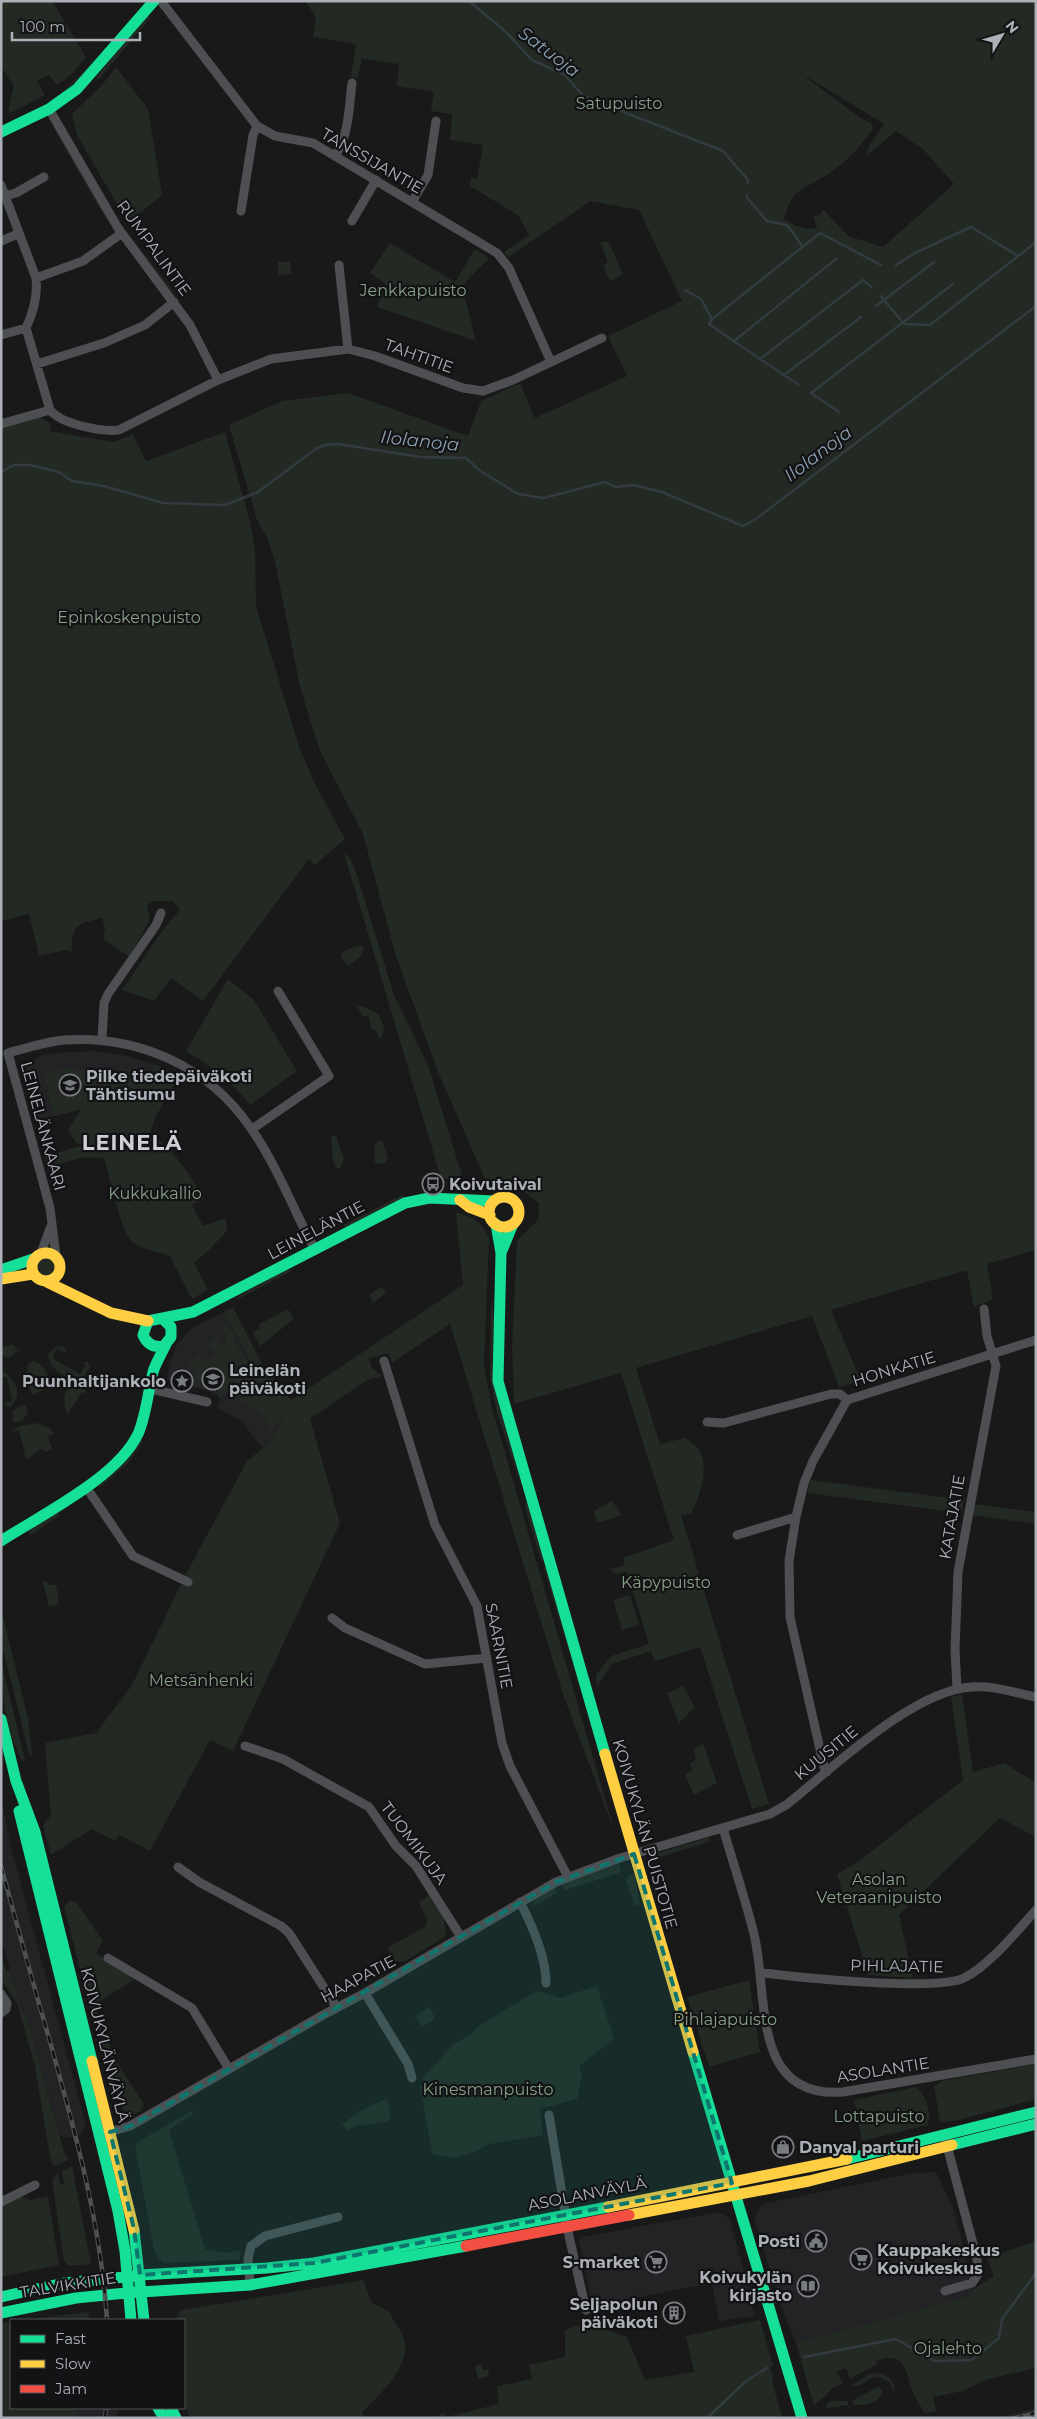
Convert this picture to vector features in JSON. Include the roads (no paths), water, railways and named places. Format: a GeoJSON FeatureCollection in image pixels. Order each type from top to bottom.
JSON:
{"type":"FeatureCollection","features":[{"type":"Feature","properties":{"kind":"main road"},"geometry":{"type":"LineString","coordinates":[[1,132],[49,108],[77,89],[154,1]]}},
{"type":"Feature","properties":{"kind":"main road","name":"LEINELÄNTIE"},"geometry":{"type":"LineString","coordinates":[[163,1319],[193,1312],[314,1248],[417,1198],[441,1196],[460,1200],[494,1201]]}},
{"type":"Feature","properties":{"kind":"main road"},"geometry":{"type":"LineString","coordinates":[[504,1197],[515,1202],[519,1214],[513,1224],[503,1226],[493,1219],[491,1206],[494,1201],[504,1197]]}},
{"type":"Feature","properties":{"kind":"main road","name":"LEINELÄNTIE"},"geometry":{"type":"LineString","coordinates":[[460,1200],[469,1207],[493,1219]]}},
{"type":"Feature","properties":{"kind":"main road","name":"KOIVUKYLÄN PUISTOTIE"},"geometry":{"type":"LineString","coordinates":[[493,1219],[501,1253],[497,1358],[502,1398],[634,1854],[802,2418]]}},
{"type":"Feature","properties":{"kind":"main road","name":"KOIVUKYLÄN PUISTOTIE"},"geometry":{"type":"LineString","coordinates":[[501,1253],[513,1224]]}},
{"type":"Feature","properties":{"kind":"main road"},"geometry":{"type":"LineString","coordinates":[[1,1270],[46,1252],[56,1256],[60,1270],[78,1295]]}},
{"type":"Feature","properties":{"kind":"main road"},"geometry":{"type":"LineString","coordinates":[[1,1541],[86,1487],[106,1473],[124,1456],[138,1434],[151,1389],[154,1368],[172,1332],[168,1322],[163,1319],[157,1318],[148,1321],[124,1317],[36,1278],[31,1269],[37,1256]]}},
{"type":"Feature","properties":{"kind":"main road"},"geometry":{"type":"LineString","coordinates":[[47,1282],[54,1279],[60,1270]]}},
{"type":"Feature","properties":{"kind":"main road"},"geometry":{"type":"LineString","coordinates":[[1,1279],[33,1274]]}},
{"type":"Feature","properties":{"kind":"main road","name":"LEINELÄNTIE"},"geometry":{"type":"LineString","coordinates":[[172,1332],[193,1312]]}},
{"type":"Feature","properties":{"kind":"main road"},"geometry":{"type":"LineString","coordinates":[[124,1317],[146,1340],[159,1347],[166,1344]]}},
{"type":"Feature","properties":{"kind":"main road"},"geometry":{"type":"LineString","coordinates":[[148,1321],[146,1340],[154,1368]]}},
{"type":"Feature","properties":{"kind":"main road","name":"KOIVUKYLÄNVÄYLÄ"},"geometry":{"type":"LineString","coordinates":[[1,1719],[16,1781],[16,1801],[105,2133],[134,2228],[144,2319]]}},
{"type":"Feature","properties":{"kind":"main road","name":"ASOLANVÄYLÄ"},"geometry":{"type":"LineString","coordinates":[[141,2292],[250,2285],[734,2188],[1036,2112]]}},
{"type":"Feature","properties":{"kind":"main road","name":"ASOLANVÄYLÄ"},"geometry":{"type":"LineString","coordinates":[[734,2188],[809,2180],[948,2148],[1036,2124]]}},
{"type":"Feature","properties":{"kind":"main road","name":"KOIVUKYLÄNVÄYLÄ"},"geometry":{"type":"LineString","coordinates":[[105,2133],[121,2225],[131,2319]]}},
{"type":"Feature","properties":{"kind":"main road","name":"ASOLANVÄYLÄ"},"geometry":{"type":"LineString","coordinates":[[140,2275],[249,2269],[314,2263],[568,2221]]}},
{"type":"Feature","properties":{"kind":"main road","name":"TALVIKKITIE"},"geometry":{"type":"LineString","coordinates":[[1,2297],[64,2283],[140,2275]]}},
{"type":"Feature","properties":{"kind":"main road","name":"TALVIKKITIE"},"geometry":{"type":"LineString","coordinates":[[1,2313],[76,2298],[141,2292]]}},
{"type":"Feature","properties":{"kind":"street","name":"TANSSIJANTIE"},"geometry":{"type":"LineString","coordinates":[[161,1],[257,126],[275,136],[313,143],[485,246],[502,259],[509,268],[552,362]]}},
{"type":"Feature","properties":{"kind":"street"},"geometry":{"type":"LineString","coordinates":[[335,156],[342,146],[345,135],[352,83]]}},
{"type":"Feature","properties":{"kind":"street","name":"RUMPALINTIE"},"geometry":{"type":"LineString","coordinates":[[49,108],[122,233],[174,302],[196,336],[218,380]]}},
{"type":"Feature","properties":{"kind":"street"},"geometry":{"type":"LineString","coordinates":[[412,202],[428,175],[436,121]]}},
{"type":"Feature","properties":{"kind":"street"},"geometry":{"type":"LineString","coordinates":[[241,211],[253,135],[257,126]]}},
{"type":"Feature","properties":{"kind":"street"},"geometry":{"type":"LineString","coordinates":[[6,196],[44,177]]}},
{"type":"Feature","properties":{"kind":"street"},"geometry":{"type":"LineString","coordinates":[[352,222],[376,180]]}},
{"type":"Feature","properties":{"kind":"street"},"geometry":{"type":"LineString","coordinates":[[1,185],[36,278],[38,292],[33,313],[26,328],[50,410],[1,424]]}},
{"type":"Feature","properties":{"kind":"street"},"geometry":{"type":"LineString","coordinates":[[36,278],[84,261],[122,233]]}},
{"type":"Feature","properties":{"kind":"street"},"geometry":{"type":"LineString","coordinates":[[1,241],[18,234]]}},
{"type":"Feature","properties":{"kind":"street"},"geometry":{"type":"LineString","coordinates":[[339,264],[348,349]]}},
{"type":"Feature","properties":{"kind":"street"},"geometry":{"type":"LineString","coordinates":[[37,364],[104,343],[145,325],[174,302]]}},
{"type":"Feature","properties":{"kind":"street"},"geometry":{"type":"LineString","coordinates":[[1,335],[26,328]]}},
{"type":"Feature","properties":{"kind":"street","name":"TAHTITIE"},"geometry":{"type":"LineString","coordinates":[[50,410],[56,417],[66,420],[106,430],[119,430],[218,380],[271,359],[348,349],[375,356],[472,391],[494,389],[602,338]]}},
{"type":"Feature","properties":{"kind":"street"},"geometry":{"type":"LineString","coordinates":[[102,1040],[104,1003],[108,994],[156,924],[161,913]]}},
{"type":"Feature","properties":{"kind":"street"},"geometry":{"type":"LineString","coordinates":[[252,1129],[329,1076],[278,991]]}},
{"type":"Feature","properties":{"kind":"street","name":"LEINELÄNKAARI"},"geometry":{"type":"LineString","coordinates":[[56,1256],[50,1208],[8,1053],[63,1040],[102,1040],[155,1052],[185,1066],[224,1096],[252,1129],[314,1248]]}},
{"type":"Feature","properties":{"kind":"street","name":"LEINELÄNKAARI"},"geometry":{"type":"LineString","coordinates":[[37,1256],[51,1226]]}},
{"type":"Feature","properties":{"kind":"street","name":"KATAJATIE"},"geometry":{"type":"LineString","coordinates":[[957,1688],[955,1650],[958,1572],[996,1366],[987,1336],[984,1309]]}},
{"type":"Feature","properties":{"kind":"street","name":"HONKATIE"},"geometry":{"type":"LineString","coordinates":[[827,1772],[809,1706],[790,1617],[789,1561],[804,1483],[813,1461],[846,1400],[1036,1340]]}},
{"type":"Feature","properties":{"kind":"street","name":"SAARNITIE"},"geometry":{"type":"LineString","coordinates":[[384,1361],[434,1524],[477,1606],[502,1743],[510,1766],[568,1877]]}},
{"type":"Feature","properties":{"kind":"street"},"geometry":{"type":"LineString","coordinates":[[151,1389],[207,1402]]}},
{"type":"Feature","properties":{"kind":"street"},"geometry":{"type":"LineString","coordinates":[[707,1422],[724,1423],[831,1394],[840,1394],[846,1400]]}},
{"type":"Feature","properties":{"kind":"street"},"geometry":{"type":"LineString","coordinates":[[86,1487],[133,1556],[188,1582]]}},
{"type":"Feature","properties":{"kind":"street"},"geometry":{"type":"LineString","coordinates":[[737,1535],[796,1517]]}},
{"type":"Feature","properties":{"kind":"street"},"geometry":{"type":"LineString","coordinates":[[332,1618],[345,1628],[420,1662],[438,1664],[488,1658]]}},
{"type":"Feature","properties":{"kind":"street","name":"KUUSITIE"},"geometry":{"type":"LineString","coordinates":[[634,1854],[770,1814],[786,1805],[898,1715],[940,1694],[957,1688],[973,1687],[991,1688],[1036,1697]]}},
{"type":"Feature","properties":{"kind":"street","name":"TUOMIKUJA"},"geometry":{"type":"LineString","coordinates":[[244,1746],[283,1759],[369,1807],[396,1846],[416,1866],[461,1937]]}},
{"type":"Feature","properties":{"kind":"street","name":"ASOLANTIE"},"geometry":{"type":"LineString","coordinates":[[723,1828],[754,1934],[768,2037],[774,2056],[789,2078],[796,2084],[819,2093],[843,2092],[1036,2059]]}},
{"type":"Feature","properties":{"kind":"street","name":"HAAPATIE"},"geometry":{"type":"LineString","coordinates":[[105,2133],[130,2126],[228,2069],[365,1994],[520,1902],[568,1877],[634,1854]]}},
{"type":"Feature","properties":{"kind":"street"},"geometry":{"type":"LineString","coordinates":[[178,1867],[199,1882],[281,1926],[289,1933],[337,2008]]}},
{"type":"Feature","properties":{"kind":"street"},"geometry":{"type":"LineString","coordinates":[[520,1902],[530,1923],[546,1973],[546,1983]]}},
{"type":"Feature","properties":{"kind":"street","name":"PIHLAJATIE"},"geometry":{"type":"LineString","coordinates":[[760,1972],[854,1981],[942,1984],[963,1979],[975,1971],[1008,1941],[1036,1910]]}},
{"type":"Feature","properties":{"kind":"street"},"geometry":{"type":"LineString","coordinates":[[108,1958],[192,2008],[228,2069]]}},
{"type":"Feature","properties":{"kind":"street"},"geometry":{"type":"LineString","coordinates":[[1,1994],[7,2003],[6,2009],[1,2013]]}},
{"type":"Feature","properties":{"kind":"street"},"geometry":{"type":"LineString","coordinates":[[365,1994],[408,2064],[412,2078]]}},
{"type":"Feature","properties":{"kind":"street"},"geometry":{"type":"LineString","coordinates":[[549,2115],[586,2310]]}},
{"type":"Feature","properties":{"kind":"street"},"geometry":{"type":"LineString","coordinates":[[945,2136],[977,2259],[978,2274],[972,2283],[945,2291]]}},
{"type":"Feature","properties":{"kind":"street"},"geometry":{"type":"LineString","coordinates":[[1,2202],[35,2185]]}},
{"type":"Feature","properties":{"kind":"street"},"geometry":{"type":"LineString","coordinates":[[250,2285],[248,2259],[251,2246],[265,2236],[338,2217]]}},
{"type":"Feature","properties":{"kind":"waterway","name":"Satuoja"},"geometry":{"type":"LineString","coordinates":[[469,1],[506,32],[532,60],[565,75],[583,96],[723,151],[748,180],[748,183]]}},
{"type":"Feature","properties":{"kind":"waterway","name":"Satuoja"},"geometry":{"type":"LineString","coordinates":[[747,195],[747,198],[767,221],[786,225],[802,246]]}},
{"type":"Feature","properties":{"kind":"waterway"},"geometry":{"type":"LineString","coordinates":[[896,265],[915,253],[971,227],[1018,256]]}},
{"type":"Feature","properties":{"kind":"waterway"},"geometry":{"type":"LineString","coordinates":[[872,288],[863,280],[760,359],[709,324],[712,319],[820,233],[881,265]]}},
{"type":"Feature","properties":{"kind":"waterway"},"geometry":{"type":"LineString","coordinates":[[881,296],[904,324],[930,325],[1036,242]]}},
{"type":"Feature","properties":{"kind":"waterway"},"geometry":{"type":"LineString","coordinates":[[734,341],[836,259]]}},
{"type":"Feature","properties":{"kind":"waterway"},"geometry":{"type":"LineString","coordinates":[[876,306],[934,262]]}},
{"type":"Feature","properties":{"kind":"waterway"},"geometry":{"type":"LineString","coordinates":[[811,393],[953,284]]}},
{"type":"Feature","properties":{"kind":"waterway"},"geometry":{"type":"LineString","coordinates":[[685,290],[701,299],[712,319]]}},
{"type":"Feature","properties":{"kind":"waterway","name":"Ilolanoja"},"geometry":{"type":"LineString","coordinates":[[1,472],[14,465],[30,465],[59,472],[72,481],[104,486],[163,503],[225,505],[258,492],[317,448],[338,444],[421,457],[466,458],[479,470],[518,494],[544,498],[605,482],[616,487],[633,485],[662,492],[743,526],[756,519],[1036,306]]}},
{"type":"Feature","properties":{"kind":"waterway"},"geometry":{"type":"LineString","coordinates":[[784,375],[861,317]]}},
{"type":"Feature","properties":{"kind":"waterway"},"geometry":{"type":"LineString","coordinates":[[760,359],[799,385]]}},
{"type":"Feature","properties":{"kind":"waterway"},"geometry":{"type":"LineString","coordinates":[[811,393],[839,412]]}},
{"type":"Feature","properties":{"kind":"waterway"},"geometry":{"type":"LineString","coordinates":[[804,2357],[896,2339],[934,2361],[972,2360],[999,2338],[1002,2319],[1036,2273]]}},
{"type":"Feature","properties":{"kind":"waterway"},"geometry":{"type":"LineString","coordinates":[[707,2418],[746,2381],[767,2368]]}},
{"type":"Feature","properties":{"kind":"railway"},"geometry":{"type":"LineString","coordinates":[[1,1866],[68,2108],[85,2178],[99,2249],[107,2319]]}},
{"type":"Feature","properties":{"kind":"railway"},"geometry":{"type":"LineString","coordinates":[[105,2418],[106,2409]]}},
{"type":"Feature","properties":{"kind":"railway"},"geometry":{"type":"LineString","coordinates":[[1015,2418],[1036,2413]]}},
{"type":"Feature","properties":{"kind":"place","name":"Pilke tiedepäiväkoti Tähtisumu"},"geometry":{"type":"Point","coordinates":[70,1085]}},
{"type":"Feature","properties":{"kind":"place","name":"Koivutaival"},"geometry":{"type":"Point","coordinates":[433,1184]}},
{"type":"Feature","properties":{"kind":"place","name":"Leinelän päiväkoti"},"geometry":{"type":"Point","coordinates":[213,1379]}},
{"type":"Feature","properties":{"kind":"place","name":"Puunhaltijankolo"},"geometry":{"type":"Point","coordinates":[182,1381]}},
{"type":"Feature","properties":{"kind":"place","name":"Danyal parturi"},"geometry":{"type":"Point","coordinates":[783,2147]}},
{"type":"Feature","properties":{"kind":"place","name":"Posti"},"geometry":{"type":"Point","coordinates":[816,2241]}},
{"type":"Feature","properties":{"kind":"place","name":"Kauppakeskus Koivukeskus"},"geometry":{"type":"Point","coordinates":[861,2259]}},
{"type":"Feature","properties":{"kind":"place","name":"S-market"},"geometry":{"type":"Point","coordinates":[656,2262]}},
{"type":"Feature","properties":{"kind":"place","name":"Koivukylän kirjasto"},"geometry":{"type":"Point","coordinates":[808,2286]}},
{"type":"Feature","properties":{"kind":"place","name":"Seljapolun päiväkoti"},"geometry":{"type":"Point","coordinates":[674,2313]}},
{"type":"Feature","properties":{"kind":"district","name":"LEINELÄ"},"geometry":{"type":"Point","coordinates":[132,1142]}},
{"type":"Feature","properties":{"kind":"park label","name":"Satupuisto"},"geometry":{"type":"Point","coordinates":[619,103]}},
{"type":"Feature","properties":{"kind":"park label","name":"Jenkkapuisto"},"geometry":{"type":"Point","coordinates":[413,290]}},
{"type":"Feature","properties":{"kind":"park label","name":"Epinkoskenpuisto"},"geometry":{"type":"Point","coordinates":[129,617]}},
{"type":"Feature","properties":{"kind":"park label","name":"Kukkukallio"},"geometry":{"type":"Point","coordinates":[155,1193]}},
{"type":"Feature","properties":{"kind":"park label","name":"Käpypuisto"},"geometry":{"type":"Point","coordinates":[666,1582]}},
{"type":"Feature","properties":{"kind":"park label","name":"Metsänhenki"},"geometry":{"type":"Point","coordinates":[201,1680]}},
{"type":"Feature","properties":{"kind":"park label","name":"Asolan Veteraanipuisto"},"geometry":{"type":"Point","coordinates":[879,1888]}},
{"type":"Feature","properties":{"kind":"park label","name":"Pihlajapuisto"},"geometry":{"type":"Point","coordinates":[725,2019]}},
{"type":"Feature","properties":{"kind":"park label","name":"Kinesmanpuisto"},"geometry":{"type":"Point","coordinates":[488,2089]}},
{"type":"Feature","properties":{"kind":"park label","name":"Lottapuisto"},"geometry":{"type":"Point","coordinates":[879,2116]}},
{"type":"Feature","properties":{"kind":"park label","name":"Ojalehto"},"geometry":{"type":"Point","coordinates":[948,2348]}}]}
